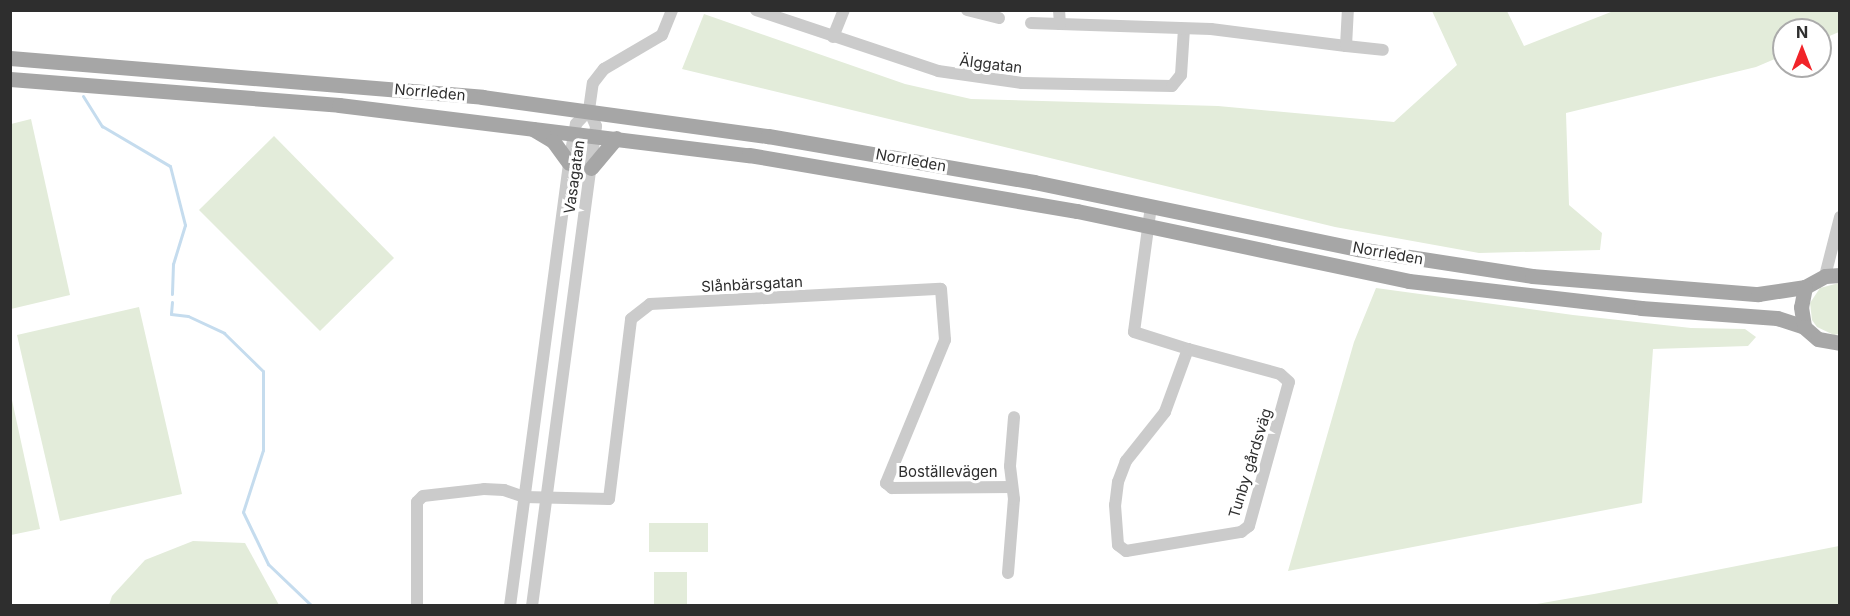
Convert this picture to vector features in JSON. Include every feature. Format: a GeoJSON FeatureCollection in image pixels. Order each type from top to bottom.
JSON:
{"type":"FeatureCollection","features":[{"type":"Feature","properties":{"kind":"main road","name":"Norrleden"},"geometry":{"type":"LineString","coordinates":[[10,58],[362,86],[589,110],[896,157],[1358,249],[1532,276],[1758,294],[1805,288]]}},
{"type":"Feature","properties":{"kind":"main road","name":"Norrleden"},"geometry":{"type":"LineString","coordinates":[[10,79],[339,105],[525,125],[845,169],[1149,227],[1409,281],[1641,308],[1778,318],[1804,327],[1818,339],[1839,343]]}},
{"type":"Feature","properties":{"kind":"main road"},"geometry":{"type":"LineString","coordinates":[[525,125],[553,141],[569,163]]}},
{"type":"Feature","properties":{"kind":"main road"},"geometry":{"type":"LineString","coordinates":[[591,168],[616,138]]}},
{"type":"Feature","properties":{"kind":"main road"},"geometry":{"type":"LineString","coordinates":[[1804,327],[1801,307],[1805,288],[1832,276]]}},
{"type":"Feature","properties":{"kind":"street"},"geometry":{"type":"LineString","coordinates":[[589,110],[593,82],[604,69],[662,35],[672,10]]}},
{"type":"Feature","properties":{"kind":"street","name":"Älggatan"},"geometry":{"type":"LineString","coordinates":[[756,10],[938,71],[976,79],[1093,86],[1172,86],[1181,75],[1184,29]]}},
{"type":"Feature","properties":{"kind":"street"},"geometry":{"type":"LineString","coordinates":[[833,37],[844,10]]}},
{"type":"Feature","properties":{"kind":"street"},"geometry":{"type":"LineString","coordinates":[[967,10],[999,18]]}},
{"type":"Feature","properties":{"kind":"street"},"geometry":{"type":"LineString","coordinates":[[1059,10],[1060,24]]}},
{"type":"Feature","properties":{"kind":"street"},"geometry":{"type":"LineString","coordinates":[[1346,46],[1348,10]]}},
{"type":"Feature","properties":{"kind":"street"},"geometry":{"type":"LineString","coordinates":[[1030,23],[1184,29],[1383,50]]}},
{"type":"Feature","properties":{"kind":"street","name":"Vasagatan"},"geometry":{"type":"LineString","coordinates":[[510,606],[569,163],[576,124],[589,110]]}},
{"type":"Feature","properties":{"kind":"street","name":"Vasagatan"},"geometry":{"type":"LineString","coordinates":[[532,606],[595,134],[589,110]]}},
{"type":"Feature","properties":{"kind":"street","name":"Tunby gårdsväg"},"geometry":{"type":"LineString","coordinates":[[1151,206],[1134,332],[1280,374],[1289,382],[1248,526],[1241,532],[1126,552],[1118,545],[1118,482],[1126,461],[1165,412],[1188,349]]}},
{"type":"Feature","properties":{"kind":"street"},"geometry":{"type":"LineString","coordinates":[[1832,276],[1839,217]]}},
{"type":"Feature","properties":{"kind":"street","name":"Slånbärsgatan"},"geometry":{"type":"LineString","coordinates":[[524,497],[609,499],[631,319],[642,308],[941,289],[945,340],[886,483]]}},
{"type":"Feature","properties":{"kind":"street","name":"Boställevägen"},"geometry":{"type":"LineString","coordinates":[[1008,573],[1014,417]]}},
{"type":"Feature","properties":{"kind":"street","name":"Boställevägen"},"geometry":{"type":"LineString","coordinates":[[886,483],[892,488],[1012,487]]}},
{"type":"Feature","properties":{"kind":"street"},"geometry":{"type":"LineString","coordinates":[[417,606],[417,502],[429,493],[484,489],[504,490],[524,497]]}},
{"type":"Feature","properties":{"kind":"green space"},"geometry":{"type":"Polygon","coordinates":[[[1616,10],[1839,11],[1839,32],[1832,35],[1832,18],[1772,18],[1772,60],[1756,67],[1566,113],[1569,205],[1602,233],[1600,250],[1479,253],[1335,227],[682,69],[704,14],[905,84],[971,99],[1218,106],[1394,122],[1457,65],[1432,11],[1507,11],[1524,46],[1616,10]]]}},
{"type":"Feature","properties":{"kind":"green space"},"geometry":{"type":"Polygon","coordinates":[[[31,119],[70,295],[11,309],[11,124],[31,119]]]}},
{"type":"Feature","properties":{"kind":"green space"},"geometry":{"type":"Polygon","coordinates":[[[274,136],[394,258],[320,331],[199,210],[274,136]]]}},
{"type":"Feature","properties":{"kind":"green space"},"geometry":{"type":"Polygon","coordinates":[[[1839,283],[1839,334],[1834,335],[1817,327],[1812,320],[1810,303],[1820,288],[1839,283]]]}},
{"type":"Feature","properties":{"kind":"green space"},"geometry":{"type":"Polygon","coordinates":[[[1376,288],[1573,315],[1691,328],[1745,329],[1756,337],[1748,346],[1653,349],[1642,503],[1288,571],[1354,342],[1376,288]]]}},
{"type":"Feature","properties":{"kind":"green space"},"geometry":{"type":"Polygon","coordinates":[[[139,307],[182,494],[60,521],[17,335],[139,307]]]}},
{"type":"Feature","properties":{"kind":"green space"},"geometry":{"type":"Polygon","coordinates":[[[10,391],[40,529],[11,535],[10,535],[10,391]]]}},
{"type":"Feature","properties":{"kind":"green space"},"geometry":{"type":"Polygon","coordinates":[[[649,523],[708,523],[708,552],[649,552],[649,523]]]}},
{"type":"Feature","properties":{"kind":"green space"},"geometry":{"type":"Polygon","coordinates":[[[193,541],[245,543],[279,605],[109,605],[112,596],[145,560],[193,541]]]}},
{"type":"Feature","properties":{"kind":"green space"},"geometry":{"type":"Polygon","coordinates":[[[1839,546],[1839,605],[1531,605],[1594,594],[1839,546]]]}},
{"type":"Feature","properties":{"kind":"green space"},"geometry":{"type":"Polygon","coordinates":[[[654,572],[687,572],[687,605],[654,605],[654,572]]]}},
{"type":"Feature","properties":{"kind":"waterway"},"geometry":{"type":"LineString","coordinates":[[83,96],[102,126],[170,166],[185,225],[173,264],[172,294]]}},
{"type":"Feature","properties":{"kind":"waterway"},"geometry":{"type":"LineString","coordinates":[[172,302],[171,314],[188,316],[224,333],[263,371],[263,450],[243,512],[268,564],[312,606]]}}]}
